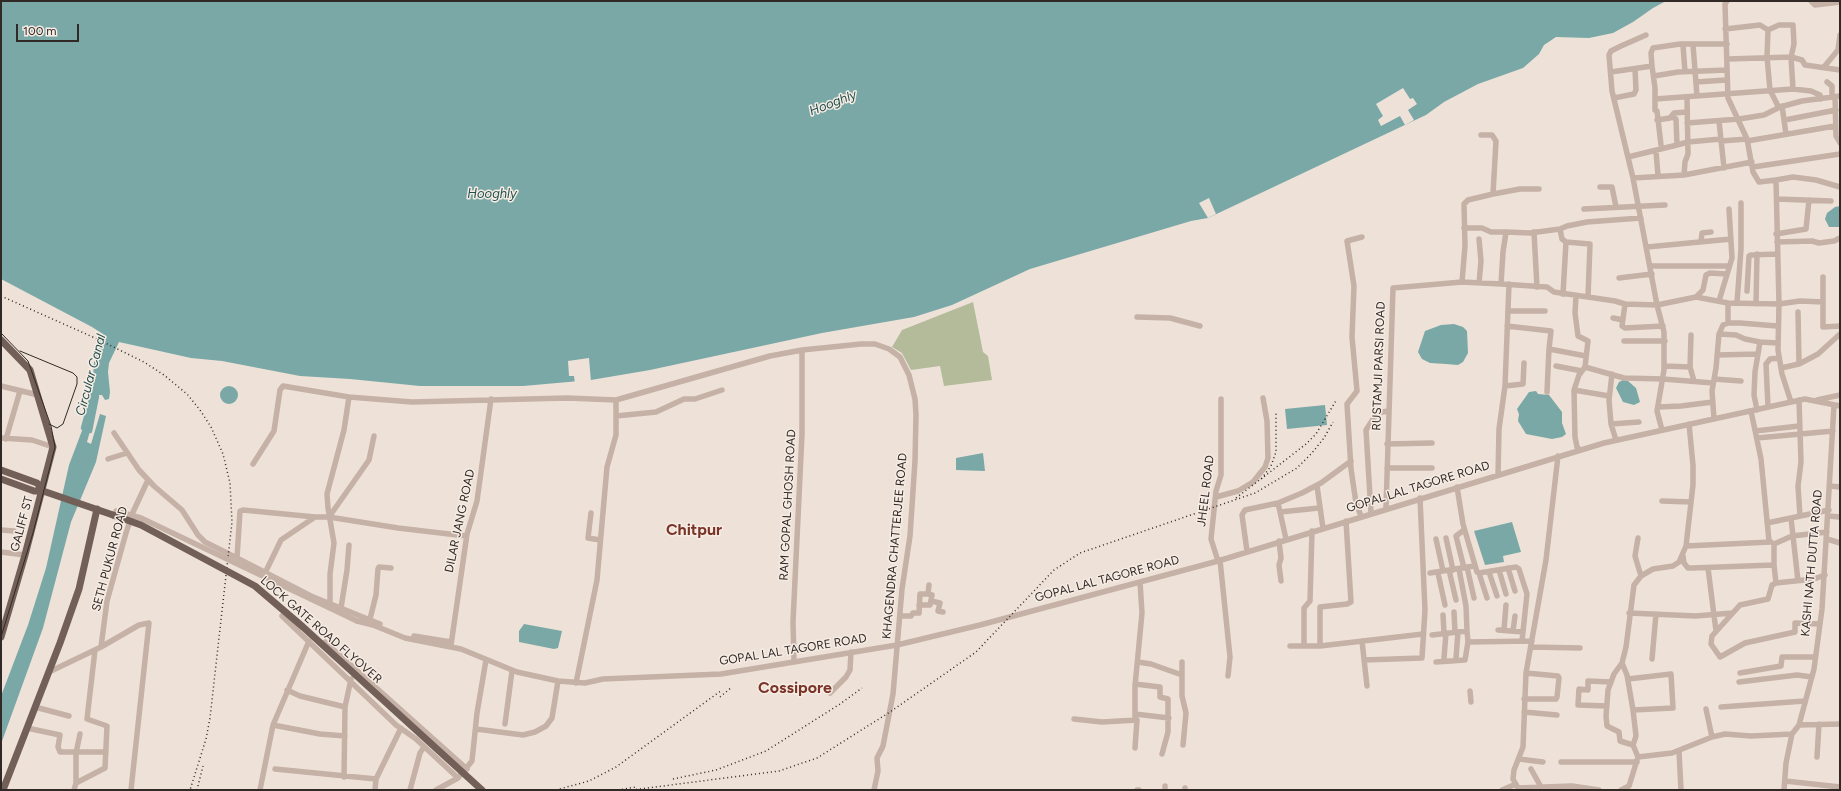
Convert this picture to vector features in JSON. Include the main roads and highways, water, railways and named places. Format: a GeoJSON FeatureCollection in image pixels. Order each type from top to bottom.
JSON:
{"type":"FeatureCollection","features":[{"type":"Feature","properties":{"kind":"main road","name":"GALIFF ST"},"geometry":{"type":"LineString","coordinates":[[1,340],[30,370],[53,447],[43,491],[2,634]]}},
{"type":"Feature","properties":{"kind":"main road"},"geometry":{"type":"LineString","coordinates":[[1,470],[37,483],[43,491]]}},
{"type":"Feature","properties":{"kind":"main road","name":"LOCK GATE ROAD FLYOVER"},"geometry":{"type":"LineString","coordinates":[[1,479],[34,491],[43,491],[56,494],[88,506],[114,513],[168,538],[254,586],[303,627],[482,790]]}},
{"type":"Feature","properties":{"kind":"main road"},"geometry":{"type":"LineString","coordinates":[[6,788],[79,589],[99,509]]}},
{"type":"Feature","properties":{"kind":"water","name":"Hooghly"},"geometry":{"type":"Polygon","coordinates":[[[1,1],[1666,1],[1613,33],[1589,38],[1556,37],[1544,45],[1539,54],[1523,68],[1478,84],[1444,102],[1426,115],[1208,218],[1191,221],[1030,269],[952,305],[914,317],[822,333],[650,370],[591,380],[523,386],[420,386],[300,376],[222,361],[191,358],[119,342],[109,363],[108,372],[110,392],[109,399],[105,400],[102,395],[92,395],[94,362],[103,334],[1,279],[1,1]]]}},
{"type":"Feature","properties":{"kind":"water"},"geometry":{"type":"Polygon","coordinates":[[[1840,206],[1840,227],[1829,227],[1825,219],[1827,213],[1835,207],[1840,206]]]}},
{"type":"Feature","properties":{"kind":"water"},"geometry":{"type":"Polygon","coordinates":[[[1454,324],[1463,327],[1467,331],[1468,353],[1463,362],[1458,365],[1430,363],[1422,359],[1418,352],[1425,331],[1441,325],[1454,324]]]}},
{"type":"Feature","properties":{"kind":"water"},"geometry":{"type":"Polygon","coordinates":[[[1623,380],[1628,381],[1636,388],[1640,402],[1634,405],[1623,402],[1616,388],[1619,382],[1623,380]]]}},
{"type":"Feature","properties":{"kind":"water"},"geometry":{"type":"Polygon","coordinates":[[[229,386],[235,389],[238,395],[235,401],[229,404],[223,401],[220,395],[223,389],[229,386]]]}},
{"type":"Feature","properties":{"kind":"water"},"geometry":{"type":"Polygon","coordinates":[[[1536,391],[1538,394],[1549,395],[1562,412],[1562,423],[1566,434],[1562,437],[1552,439],[1526,434],[1518,421],[1519,414],[1517,409],[1529,392],[1536,391]]]}},
{"type":"Feature","properties":{"kind":"water"},"geometry":{"type":"Polygon","coordinates":[[[1325,405],[1327,425],[1287,429],[1285,409],[1325,405]]]}},
{"type":"Feature","properties":{"kind":"water"},"geometry":{"type":"Polygon","coordinates":[[[100,414],[106,416],[96,462],[71,522],[43,628],[1,744],[1,696],[28,625],[46,568],[69,465],[83,428],[87,428],[90,431],[87,442],[91,444],[100,414]]]}},
{"type":"Feature","properties":{"kind":"water"},"geometry":{"type":"Polygon","coordinates":[[[983,453],[985,471],[956,470],[956,458],[983,453]]]}},
{"type":"Feature","properties":{"kind":"water"},"geometry":{"type":"Polygon","coordinates":[[[1512,522],[1521,552],[1503,556],[1504,562],[1485,565],[1474,531],[1512,522]]]}},
{"type":"Feature","properties":{"kind":"water"},"geometry":{"type":"Polygon","coordinates":[[[524,624],[562,631],[558,648],[554,649],[519,642],[519,631],[524,624]]]}},
{"type":"Feature","properties":{"kind":"waterway","name":"Circular Canal"},"geometry":{"type":"LineString","coordinates":[[86,433],[97,390]]}},
{"type":"Feature","properties":{"kind":"waterway","name":"Circular Canal"},"geometry":{"type":"LineString","coordinates":[[92,395],[97,396],[90,431],[87,428],[83,428],[92,395]]}},
{"type":"Feature","properties":{"kind":"tram line"},"geometry":{"type":"LineString","coordinates":[[1,333],[28,361],[51,426],[55,447],[33,533],[1,637]]}},
{"type":"Feature","properties":{"kind":"tram line"},"geometry":{"type":"LineString","coordinates":[[20,351],[73,373],[77,377],[77,384],[63,424],[57,428],[49,424]]}},
{"type":"Feature","properties":{"kind":"railway"},"geometry":{"type":"LineString","coordinates":[[1,296],[95,338],[144,362],[164,375],[187,394],[200,410],[211,427],[223,454],[230,483],[232,522],[210,718],[206,739],[190,790]]}},
{"type":"Feature","properties":{"kind":"railway"},"geometry":{"type":"LineString","coordinates":[[1261,479],[1306,444],[1316,434],[1337,399]]}},
{"type":"Feature","properties":{"kind":"railway"},"geometry":{"type":"LineString","coordinates":[[1236,498],[1262,478],[1271,466],[1276,452],[1276,412]]}},
{"type":"Feature","properties":{"kind":"railway"},"geometry":{"type":"LineString","coordinates":[[632,790],[779,771],[817,758],[890,712],[976,652],[1054,570],[1080,553],[1255,493],[1297,468],[1324,438],[1333,422]]}},
{"type":"Feature","properties":{"kind":"railway"},"geometry":{"type":"LineString","coordinates":[[720,697],[732,687]]}},
{"type":"Feature","properties":{"kind":"railway"},"geometry":{"type":"LineString","coordinates":[[673,779],[716,770],[766,751],[840,704],[862,688]]}},
{"type":"Feature","properties":{"kind":"railway"},"geometry":{"type":"LineString","coordinates":[[556,790],[589,781],[616,767],[722,690]]}},
{"type":"Feature","properties":{"kind":"railway"},"geometry":{"type":"LineString","coordinates":[[197,790],[203,766]]}},
{"type":"Feature","properties":{"kind":"railway"},"geometry":{"type":"LineString","coordinates":[[618,790],[636,787]]}},
{"type":"Feature","properties":{"kind":"district","name":"Chitpur"},"geometry":{"type":"Point","coordinates":[694,530]}},
{"type":"Feature","properties":{"kind":"district","name":"Cossipore"},"geometry":{"type":"Point","coordinates":[795,688]}}]}
